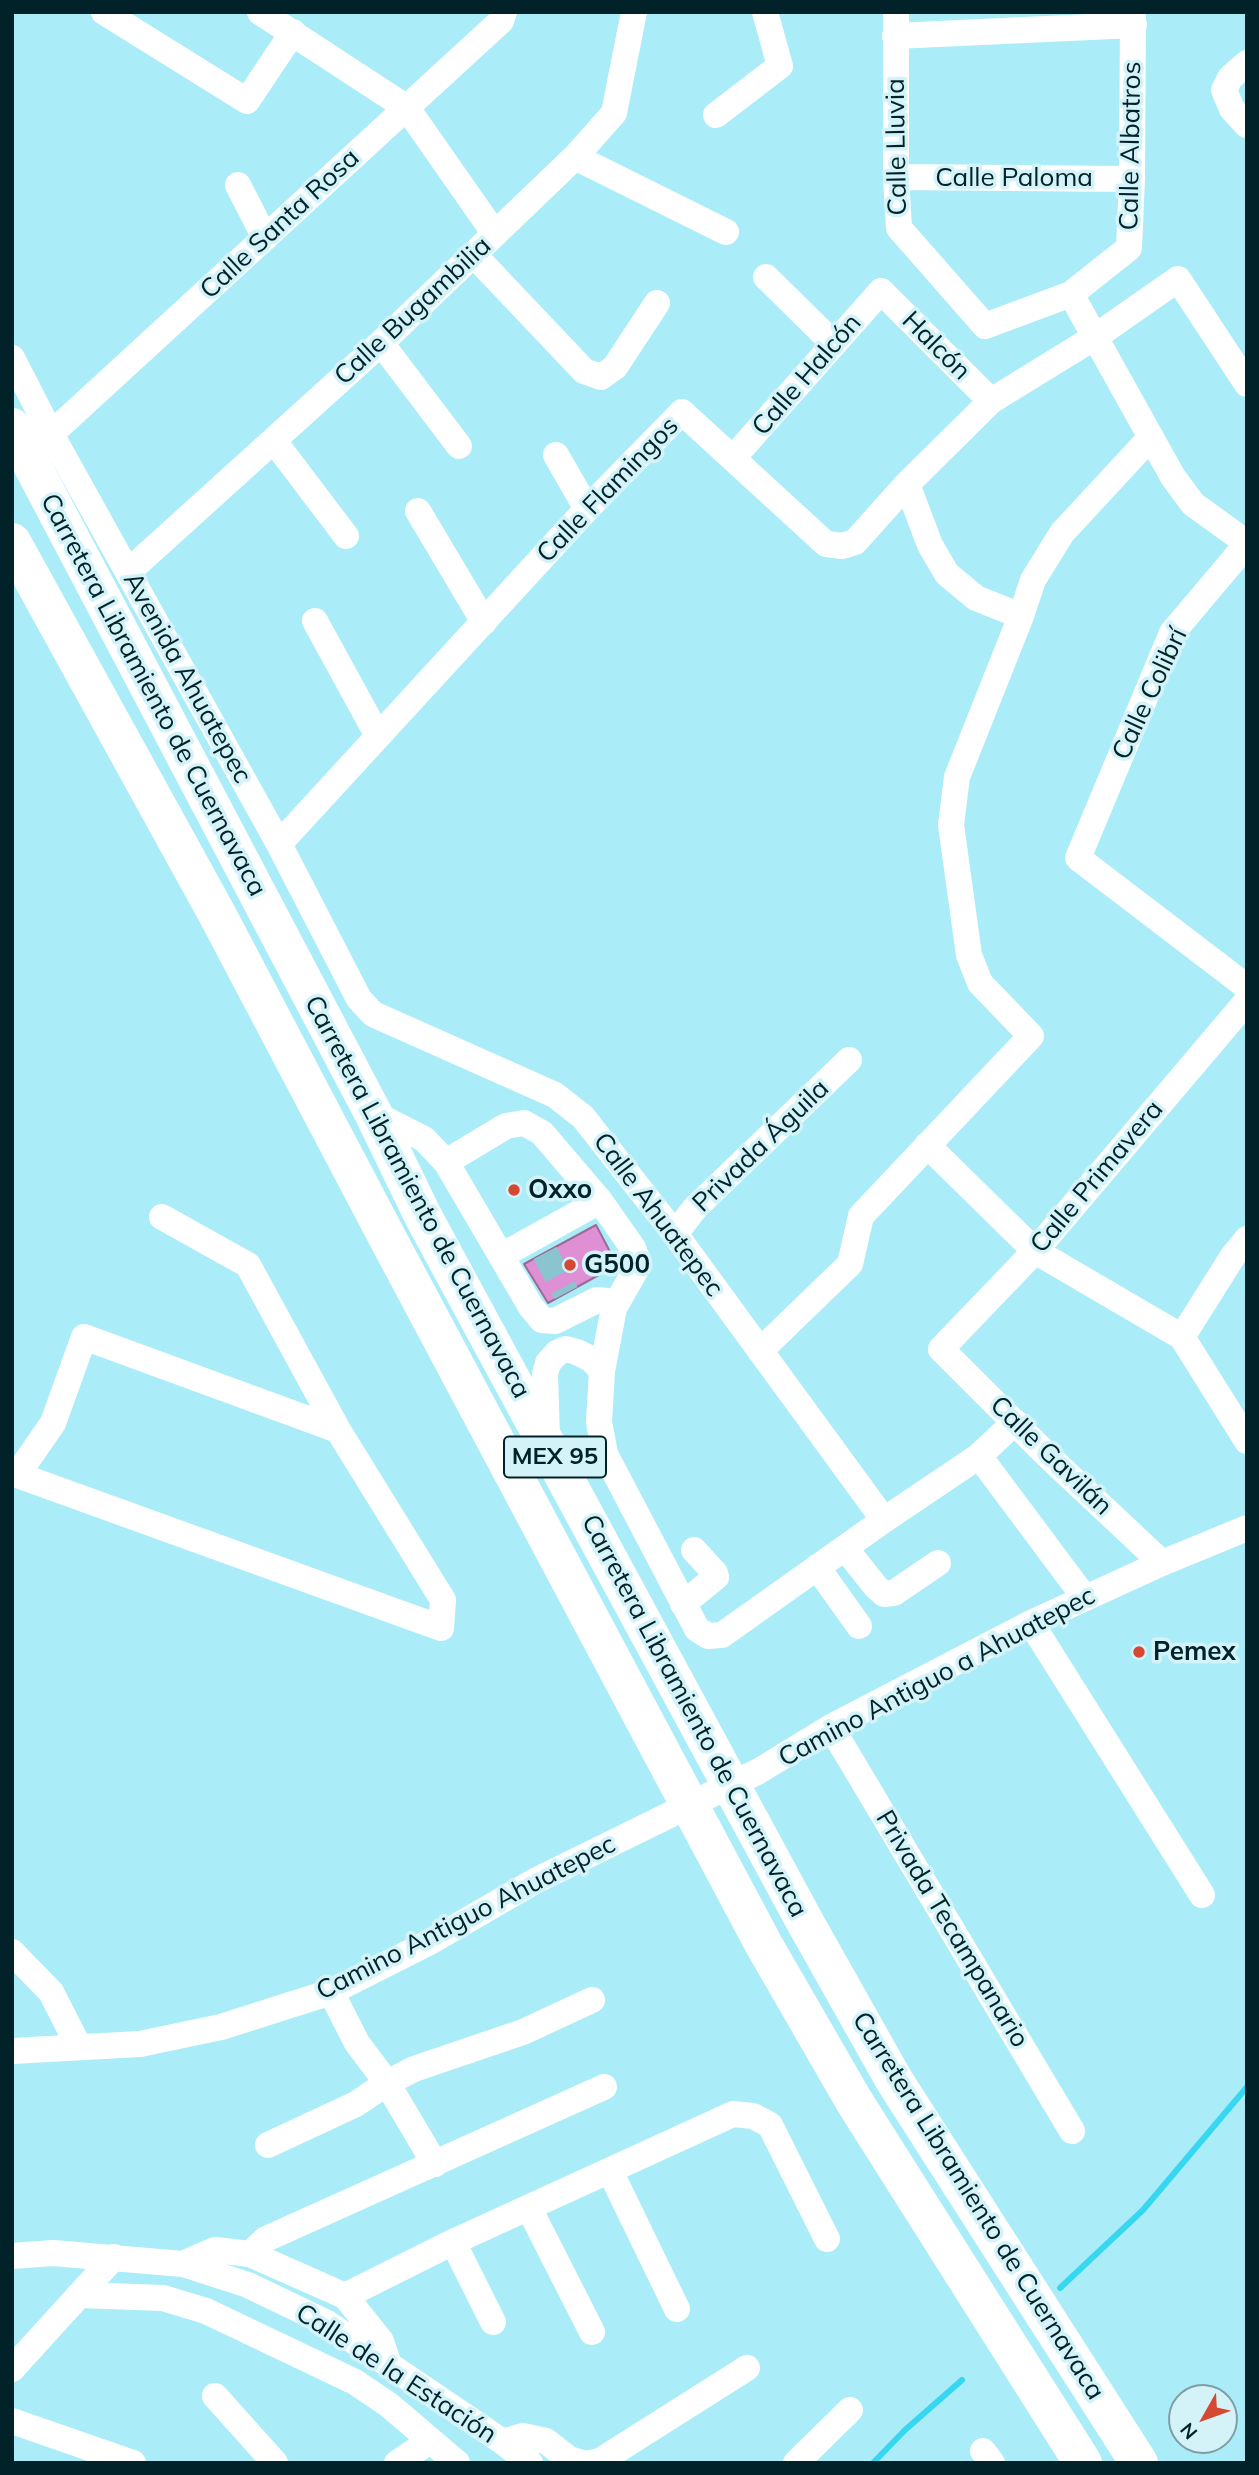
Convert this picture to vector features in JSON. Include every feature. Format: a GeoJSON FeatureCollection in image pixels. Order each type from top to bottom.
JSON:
{"type":"FeatureCollection","features":[{"type":"Feature","properties":{"kind":"highway","name":"Carretera Libramiento de Cuernavaca"},"geometry":{"type":"LineString","coordinates":[[12,427],[373,1113],[422,1216],[812,1934],[894,2080],[1139,2463]]}},
{"type":"Feature","properties":{"kind":"highway","name":"Carretera Libramiento de Cuernavaca"},"geometry":{"type":"LineString","coordinates":[[12,542],[218,914],[764,1945],[854,2101],[1083,2463]]}},
{"type":"Feature","properties":{"kind":"street"},"geometry":{"type":"LineString","coordinates":[[104,12],[247,101],[293,32]]}},
{"type":"Feature","properties":{"kind":"street"},"geometry":{"type":"LineString","coordinates":[[260,12],[407,108],[495,234]]}},
{"type":"Feature","properties":{"kind":"street","name":"Calle Santa Rosa"},"geometry":{"type":"LineString","coordinates":[[51,433],[501,21],[504,12]]}},
{"type":"Feature","properties":{"kind":"street","name":"Calle Bugambilia"},"geometry":{"type":"LineString","coordinates":[[128,572],[381,343],[575,157],[614,114],[634,12]]}},
{"type":"Feature","properties":{"kind":"street"},"geometry":{"type":"LineString","coordinates":[[716,115],[780,66],[765,12]]}},
{"type":"Feature","properties":{"kind":"street"},"geometry":{"type":"LineString","coordinates":[[895,24],[1134,19]]}},
{"type":"Feature","properties":{"kind":"street","name":"Calle Albatros"},"geometry":{"type":"LineString","coordinates":[[1070,294],[1129,248],[1134,19]]}},
{"type":"Feature","properties":{"kind":"street","name":"Calle Lluvia"},"geometry":{"type":"LineString","coordinates":[[895,24],[899,228],[985,326],[1070,294]]}},
{"type":"Feature","properties":{"kind":"street"},"geometry":{"type":"LineString","coordinates":[[1247,63],[1230,78],[1224,90],[1232,109],[1247,125]]}},
{"type":"Feature","properties":{"kind":"street"},"geometry":{"type":"LineString","coordinates":[[575,157],[726,232]]}},
{"type":"Feature","properties":{"kind":"street","name":"Calle Paloma"},"geometry":{"type":"LineString","coordinates":[[896,177],[1132,179]]}},
{"type":"Feature","properties":{"kind":"street"},"geometry":{"type":"LineString","coordinates":[[238,185],[265,238]]}},
{"type":"Feature","properties":{"kind":"street"},"geometry":{"type":"LineString","coordinates":[[473,254],[584,371],[600,377],[615,367],[657,303]]}},
{"type":"Feature","properties":{"kind":"street"},"geometry":{"type":"LineString","coordinates":[[766,277],[834,344]]}},
{"type":"Feature","properties":{"kind":"street","name":"Calle Flamingos"},"geometry":{"type":"LineString","coordinates":[[279,844],[586,509],[682,412],[826,544],[842,546],[855,542],[907,484],[991,401],[1096,337],[1178,279],[1247,384]]}},
{"type":"Feature","properties":{"kind":"street","name":"Calle Halcón"},"geometry":{"type":"LineString","coordinates":[[733,458],[881,291]]}},
{"type":"Feature","properties":{"kind":"street","name":"Halcón"},"geometry":{"type":"LineString","coordinates":[[881,291],[991,401]]}},
{"type":"Feature","properties":{"kind":"street","name":"Calle Colibrí"},"geometry":{"type":"LineString","coordinates":[[1070,294],[1173,477],[1193,504],[1247,544],[1172,633],[1078,858],[1247,987]]}},
{"type":"Feature","properties":{"kind":"street"},"geometry":{"type":"LineString","coordinates":[[381,343],[459,446]]}},
{"type":"Feature","properties":{"kind":"street","name":"Avenida Ahuatepec"},"geometry":{"type":"LineString","coordinates":[[12,358],[279,844],[359,999]]}},
{"type":"Feature","properties":{"kind":"street"},"geometry":{"type":"LineString","coordinates":[[760,1351],[850,1264],[861,1216],[1031,1036],[980,984],[969,955],[951,825],[957,777],[1033,580],[1062,533],[1151,437]]}},
{"type":"Feature","properties":{"kind":"street"},"geometry":{"type":"LineString","coordinates":[[274,441],[346,536]]}},
{"type":"Feature","properties":{"kind":"street"},"geometry":{"type":"LineString","coordinates":[[556,455],[586,509]]}},
{"type":"Feature","properties":{"kind":"street"},"geometry":{"type":"LineString","coordinates":[[907,484],[930,545],[947,574],[976,598],[1021,616]]}},
{"type":"Feature","properties":{"kind":"street"},"geometry":{"type":"LineString","coordinates":[[418,511],[484,622]]}},
{"type":"Feature","properties":{"kind":"street"},"geometry":{"type":"LineString","coordinates":[[315,621],[378,736]]}},
{"type":"Feature","properties":{"kind":"street","name":"Calle Ahuatepec"},"geometry":{"type":"LineString","coordinates":[[359,999],[373,1014],[555,1095],[583,1117],[675,1234],[884,1520]]}},
{"type":"Feature","properties":{"kind":"street","name":"Calle Primavera"},"geometry":{"type":"LineString","coordinates":[[941,1349],[1035,1251],[1247,1000]]}},
{"type":"Feature","properties":{"kind":"street","name":"Privada Águila"},"geometry":{"type":"LineString","coordinates":[[675,1234],[695,1208],[849,1060]]}},
{"type":"Feature","properties":{"kind":"street"},"geometry":{"type":"LineString","coordinates":[[373,1113],[424,1139],[446,1162],[531,1307],[542,1320],[555,1321],[568,1304],[597,1300],[608,1301],[614,1308]]}},
{"type":"Feature","properties":{"kind":"street"},"geometry":{"type":"LineString","coordinates":[[446,1162],[506,1126],[524,1123],[542,1133],[600,1201],[633,1248],[637,1258],[635,1270],[614,1308],[602,1371],[599,1422],[605,1454],[697,1629],[708,1636],[722,1635],[979,1456],[1015,1422]]}},
{"type":"Feature","properties":{"kind":"street"},"geometry":{"type":"LineString","coordinates":[[927,1145],[1035,1251],[1182,1338],[1247,1441]]}},
{"type":"Feature","properties":{"kind":"street"},"geometry":{"type":"LineString","coordinates":[[501,1256],[541,1244],[600,1201]]}},
{"type":"Feature","properties":{"kind":"street"},"geometry":{"type":"LineString","coordinates":[[162,1217],[248,1265],[338,1430],[443,1600],[441,1628],[14,1474],[53,1423],[84,1337],[338,1430]]}},
{"type":"Feature","properties":{"kind":"street"},"geometry":{"type":"LineString","coordinates":[[1182,1338],[1233,1256],[1247,1239]]}},
{"type":"Feature","properties":{"kind":"street"},"geometry":{"type":"LineString","coordinates":[[566,1349],[568,1304]]}},
{"type":"Feature","properties":{"kind":"street"},"geometry":{"type":"LineString","coordinates":[[547,1444],[545,1374],[548,1363],[557,1353],[566,1349],[591,1359],[602,1371]]}},
{"type":"Feature","properties":{"kind":"street","name":"Calle Gavilán"},"geometry":{"type":"LineString","coordinates":[[941,1349],[1162,1563]]}},
{"type":"Feature","properties":{"kind":"street"},"geometry":{"type":"LineString","coordinates":[[979,1456],[1085,1598]]}},
{"type":"Feature","properties":{"kind":"street","name":"Camino Antiguo a Ahuatepec"},"geometry":{"type":"LineString","coordinates":[[631,1834],[759,1771],[831,1727],[1031,1623],[1162,1563],[1247,1528]]}},
{"type":"Feature","properties":{"kind":"street"},"geometry":{"type":"LineString","coordinates":[[845,1548],[884,1594],[894,1593],[938,1563]]}},
{"type":"Feature","properties":{"kind":"street"},"geometry":{"type":"LineString","coordinates":[[683,1604],[716,1577],[694,1550]]}},
{"type":"Feature","properties":{"kind":"street"},"geometry":{"type":"LineString","coordinates":[[817,1567],[859,1626]]}},
{"type":"Feature","properties":{"kind":"street"},"geometry":{"type":"LineString","coordinates":[[1031,1623],[1202,1895]]}},
{"type":"Feature","properties":{"kind":"street","name":"Privada Tecampanario"},"geometry":{"type":"LineString","coordinates":[[831,1727],[1072,2132]]}},
{"type":"Feature","properties":{"kind":"street","name":"Camino Antiguo Ahuatepec"},"geometry":{"type":"LineString","coordinates":[[12,2052],[140,2044],[221,2027],[331,1992],[428,1943],[535,1881],[631,1834]]}},
{"type":"Feature","properties":{"kind":"street"},"geometry":{"type":"LineString","coordinates":[[12,1952],[51,1992],[79,2047]]}},
{"type":"Feature","properties":{"kind":"street"},"geometry":{"type":"LineString","coordinates":[[331,1992],[357,2043],[387,2083],[435,2164]]}},
{"type":"Feature","properties":{"kind":"street"},"geometry":{"type":"LineString","coordinates":[[268,2145],[356,2104],[414,2069],[523,2032],[592,2000]]}},
{"type":"Feature","properties":{"kind":"street"},"geometry":{"type":"LineString","coordinates":[[250,2254],[266,2239],[604,2087]]}},
{"type":"Feature","properties":{"kind":"street"},"geometry":{"type":"LineString","coordinates":[[345,2296],[453,2242],[733,2114],[753,2116],[770,2125],[827,2239]]}},
{"type":"Feature","properties":{"kind":"street"},"geometry":{"type":"LineString","coordinates":[[610,2171],[677,2309]]}},
{"type":"Feature","properties":{"kind":"street"},"geometry":{"type":"LineString","coordinates":[[529,2208],[592,2332]]}},
{"type":"Feature","properties":{"kind":"street"},"geometry":{"type":"LineString","coordinates":[[453,2242],[493,2322]]}},
{"type":"Feature","properties":{"kind":"street"},"geometry":{"type":"LineString","coordinates":[[183,2264],[215,2250],[250,2254],[345,2296],[381,2341],[390,2365]]}},
{"type":"Feature","properties":{"kind":"street","name":"Calle de la Estación"},"geometry":{"type":"LineString","coordinates":[[12,2256],[53,2253],[114,2256],[183,2264],[248,2285],[327,2323],[530,2463]]}},
{"type":"Feature","properties":{"kind":"street"},"geometry":{"type":"LineString","coordinates":[[12,2369],[114,2256]]}},
{"type":"Feature","properties":{"kind":"street"},"geometry":{"type":"LineString","coordinates":[[79,2295],[163,2298],[206,2311],[355,2382],[389,2405],[457,2463]]}},
{"type":"Feature","properties":{"kind":"street"},"geometry":{"type":"LineString","coordinates":[[590,2463],[600,2461],[747,2368]]}},
{"type":"Feature","properties":{"kind":"street"},"geometry":{"type":"LineString","coordinates":[[215,2396],[275,2463]]}},
{"type":"Feature","properties":{"kind":"street"},"geometry":{"type":"LineString","coordinates":[[796,2463],[850,2410]]}},
{"type":"Feature","properties":{"kind":"street"},"geometry":{"type":"LineString","coordinates":[[12,2421],[133,2463]]}},
{"type":"Feature","properties":{"kind":"street"},"geometry":{"type":"LineString","coordinates":[[503,2442],[523,2435],[546,2441],[569,2459],[582,2463]]}},
{"type":"Feature","properties":{"kind":"street"},"geometry":{"type":"LineString","coordinates":[[397,2463],[429,2441]]}},
{"type":"Feature","properties":{"kind":"building","name":"G500"},"geometry":{"type":"Polygon","coordinates":[[[596,1225],[617,1265],[548,1303],[524,1264],[596,1225]]]}},
{"type":"Feature","properties":{"kind":"waterway"},"geometry":{"type":"LineString","coordinates":[[1060,2288],[1143,2210],[1247,2087]]}},
{"type":"Feature","properties":{"kind":"waterway"},"geometry":{"type":"LineString","coordinates":[[873,2463],[905,2430],[962,2380]]}},
{"type":"Feature","properties":{"kind":"tunnel"},"geometry":{"type":"LineString","coordinates":[[545,1253],[566,1293]]}},
{"type":"Feature","properties":{"kind":"place","name":"Oxxo"},"geometry":{"type":"Point","coordinates":[514,1190]}},
{"type":"Feature","properties":{"kind":"place","name":"G500"},"geometry":{"type":"Point","coordinates":[570,1265]}},
{"type":"Feature","properties":{"kind":"place","name":"Pemex"},"geometry":{"type":"Point","coordinates":[1139,1652]}}]}
